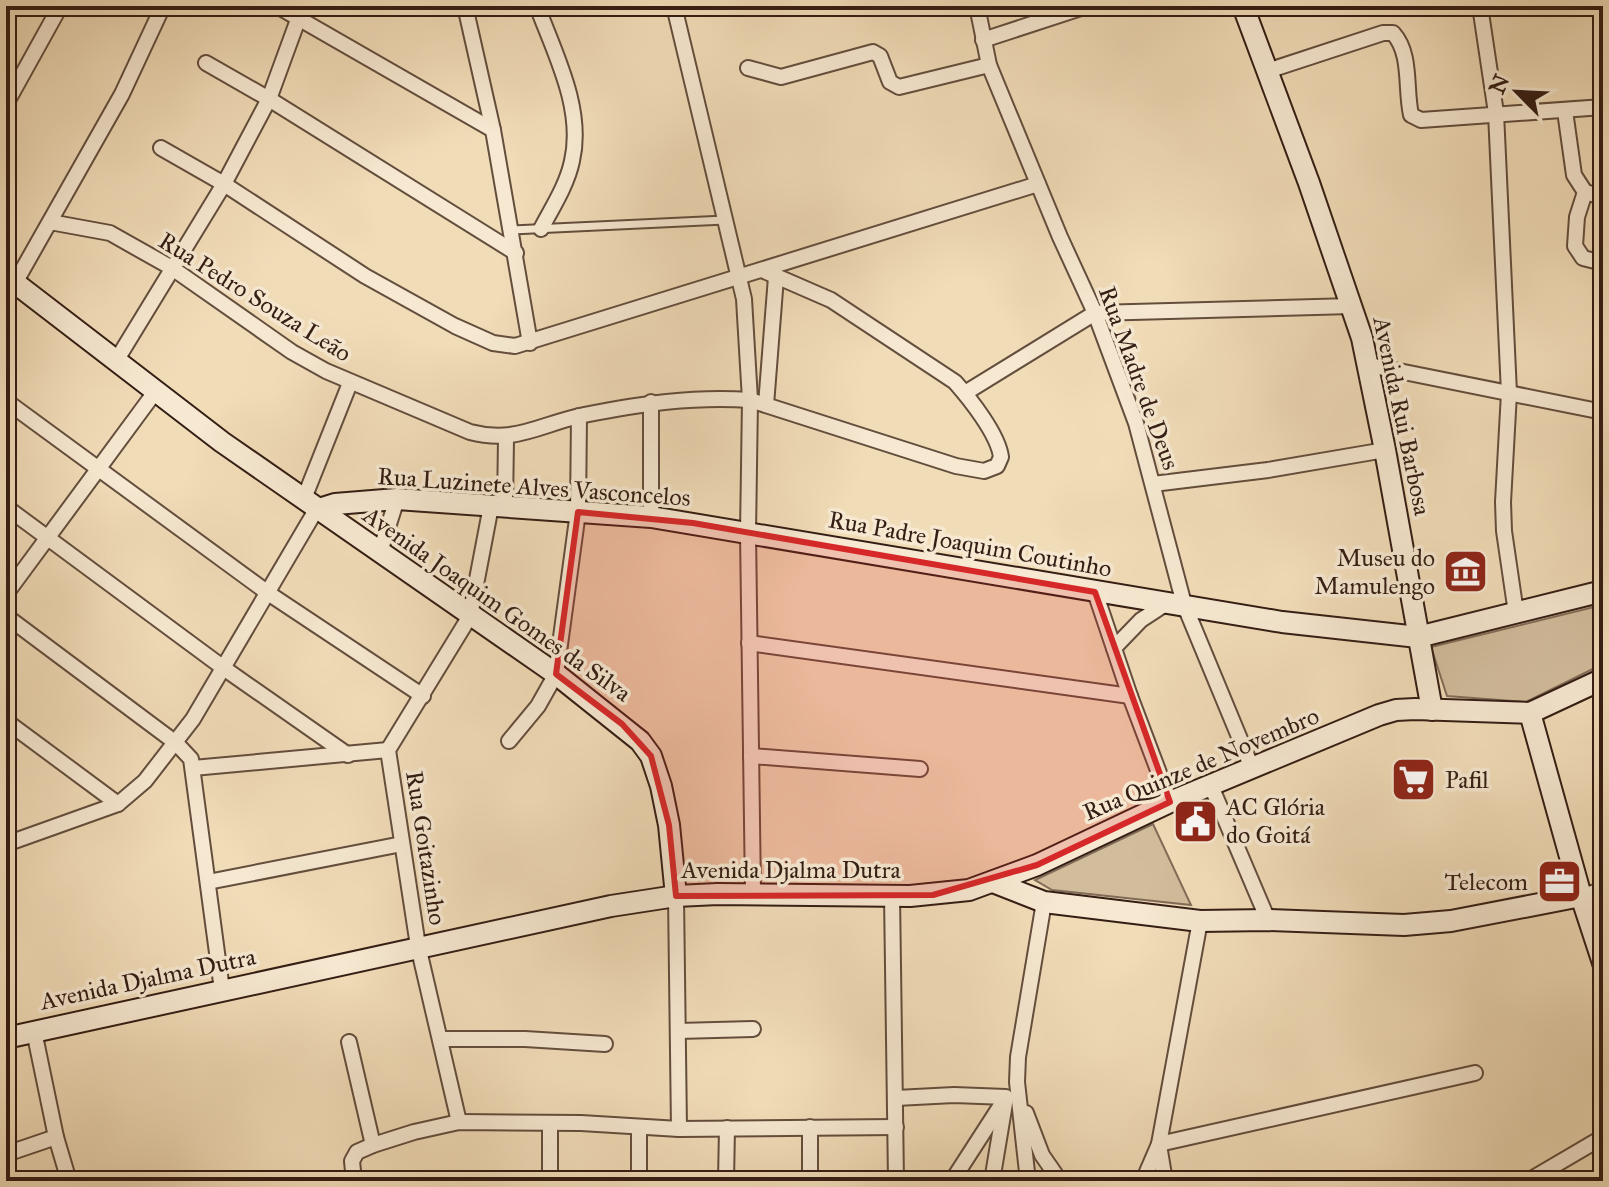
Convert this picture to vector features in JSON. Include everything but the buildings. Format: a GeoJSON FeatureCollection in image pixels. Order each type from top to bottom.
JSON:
{"type":"FeatureCollection","features":[{"type":"Feature","properties":{"kind":"street"},"geometry":{"type":"LineString","coordinates":[[11,280],[50,222],[122,94],[163,6]]}},
{"type":"Feature","properties":{"kind":"street"},"geometry":{"type":"LineString","coordinates":[[277,6],[301,12],[493,130]]}},
{"type":"Feature","properties":{"kind":"street"},"geometry":{"type":"LineString","coordinates":[[537,6],[570,95],[575,134],[573,161],[567,178],[541,229]]}},
{"type":"Feature","properties":{"kind":"street"},"geometry":{"type":"LineString","coordinates":[[674,6],[740,276],[750,400],[748,533],[753,893]]}},
{"type":"Feature","properties":{"kind":"street","name":"Rua Madre de Deus"},"geometry":{"type":"LineString","coordinates":[[977,6],[989,65],[1095,313],[1136,423],[1153,484],[1176,603],[1252,768]]}},
{"type":"Feature","properties":{"kind":"street"},"geometry":{"type":"LineString","coordinates":[[983,40],[1087,6]]}},
{"type":"Feature","properties":{"kind":"street","name":"Avenida Rui Barbosa"},"geometry":{"type":"LineString","coordinates":[[1243,6],[1352,306],[1369,365],[1432,710]]}},
{"type":"Feature","properties":{"kind":"street"},"geometry":{"type":"LineString","coordinates":[[1480,6],[1496,113],[1509,393],[1504,531],[1516,613]]}},
{"type":"Feature","properties":{"kind":"street"},"geometry":{"type":"LineString","coordinates":[[463,7],[493,130],[530,343]]}},
{"type":"Feature","properties":{"kind":"street"},"geometry":{"type":"LineString","coordinates":[[6,104],[57,12]]}},
{"type":"Feature","properties":{"kind":"street"},"geometry":{"type":"LineString","coordinates":[[116,361],[224,184],[269,99],[301,12]]}},
{"type":"Feature","properties":{"kind":"street"},"geometry":{"type":"LineString","coordinates":[[1267,71],[1383,33],[1393,33],[1406,61],[1407,99],[1411,115],[1421,120],[1603,107]]}},
{"type":"Feature","properties":{"kind":"street"},"geometry":{"type":"LineString","coordinates":[[748,68],[781,77],[873,52],[880,56],[890,82],[899,87],[989,65]]}},
{"type":"Feature","properties":{"kind":"street"},"geometry":{"type":"LineString","coordinates":[[206,63],[516,253]]}},
{"type":"Feature","properties":{"kind":"street"},"geometry":{"type":"LineString","coordinates":[[1565,111],[1574,175],[1585,192],[1603,197]]}},
{"type":"Feature","properties":{"kind":"street"},"geometry":{"type":"LineString","coordinates":[[161,148],[224,184],[365,276],[455,326],[502,345],[530,343],[740,276],[769,273],[896,226],[1038,184]]}},
{"type":"Feature","properties":{"kind":"street"},"geometry":{"type":"LineString","coordinates":[[1585,192],[1577,217],[1575,246],[1583,258],[1603,263]]}},
{"type":"Feature","properties":{"kind":"street","name":"Rua Pedro Souza Leão"},"geometry":{"type":"LineString","coordinates":[[50,222],[110,233],[172,268],[292,352],[350,383],[491,438],[506,438],[579,416],[651,402],[695,398],[750,400],[964,468],[992,469],[1000,461],[1000,451],[965,393]]}},
{"type":"Feature","properties":{"kind":"street"},"geometry":{"type":"LineString","coordinates":[[769,273],[831,300],[886,339],[943,373],[965,393],[1095,313],[1352,306]]}},
{"type":"Feature","properties":{"kind":"street"},"geometry":{"type":"LineString","coordinates":[[766,405],[769,273]]}},
{"type":"Feature","properties":{"kind":"street","name":"Avenida Joaquim Gomes da Silva"},"geometry":{"type":"LineString","coordinates":[[11,280],[155,392],[310,505],[556,674],[640,741],[651,756],[669,825],[676,896],[679,1129]]}},
{"type":"Feature","properties":{"kind":"street"},"geometry":{"type":"LineString","coordinates":[[1369,365],[1602,412],[1603,435]]}},
{"type":"Feature","properties":{"kind":"street"},"geometry":{"type":"LineString","coordinates":[[10,839],[118,804],[145,781],[176,743],[225,669],[268,593],[310,505],[350,383]]}},
{"type":"Feature","properties":{"kind":"street"},"geometry":{"type":"LineString","coordinates":[[6,594],[155,392]]}},
{"type":"Feature","properties":{"kind":"street"},"geometry":{"type":"LineString","coordinates":[[6,401],[268,593],[423,696]]}},
{"type":"Feature","properties":{"kind":"street"},"geometry":{"type":"LineString","coordinates":[[651,402],[651,517]]}},
{"type":"Feature","properties":{"kind":"street"},"geometry":{"type":"LineString","coordinates":[[509,741],[538,706],[556,674],[578,512],[579,416]]}},
{"type":"Feature","properties":{"kind":"street","name":"Rua Goitazinho"},"geometry":{"type":"LineString","coordinates":[[459,1122],[418,946],[388,750],[470,616],[498,507],[506,438]]}},
{"type":"Feature","properties":{"kind":"street"},"geometry":{"type":"LineString","coordinates":[[1153,484],[1268,470],[1385,450]]}},
{"type":"Feature","properties":{"kind":"street"},"geometry":{"type":"LineString","coordinates":[[380,552],[397,499]]}},
{"type":"Feature","properties":{"kind":"street","name":"Rua Luzinete Alves Vasconcelos"},"geometry":{"type":"LineString","coordinates":[[310,505],[397,499],[651,517],[748,533]]}},
{"type":"Feature","properties":{"kind":"street"},"geometry":{"type":"LineString","coordinates":[[6,507],[225,669],[348,755]]}},
{"type":"Feature","properties":{"kind":"street","name":"Rua Padre Joaquim Coutinho"},"geometry":{"type":"LineString","coordinates":[[748,533],[1282,622],[1418,637]]}},
{"type":"Feature","properties":{"kind":"street"},"geometry":{"type":"LineString","coordinates":[[1418,637],[1603,591]]}},
{"type":"Feature","properties":{"kind":"street"},"geometry":{"type":"LineString","coordinates":[[1095,592],[1170,802]]}},
{"type":"Feature","properties":{"kind":"street"},"geometry":{"type":"LineString","coordinates":[[1114,648],[1141,620],[1176,603]]}},
{"type":"Feature","properties":{"kind":"street"},"geometry":{"type":"LineString","coordinates":[[6,616],[176,743],[191,759],[222,990]]}},
{"type":"Feature","properties":{"kind":"street"},"geometry":{"type":"LineString","coordinates":[[749,643],[1130,696]]}},
{"type":"Feature","properties":{"kind":"street"},"geometry":{"type":"LineString","coordinates":[[1601,950],[1581,896],[1530,713],[1603,679]]}},
{"type":"Feature","properties":{"kind":"street","name":"Rua Quinze de Novembro"},"geometry":{"type":"LineString","coordinates":[[993,882],[1037,865],[1170,802],[1379,715],[1396,710],[1530,713]]}},
{"type":"Feature","properties":{"kind":"street"},"geometry":{"type":"LineString","coordinates":[[6,721],[118,804]]}},
{"type":"Feature","properties":{"kind":"street"},"geometry":{"type":"LineString","coordinates":[[193,768],[388,750]]}},
{"type":"Feature","properties":{"kind":"street"},"geometry":{"type":"LineString","coordinates":[[751,756],[920,769]]}},
{"type":"Feature","properties":{"kind":"street"},"geometry":{"type":"LineString","coordinates":[[1211,786],[1268,920]]}},
{"type":"Feature","properties":{"kind":"street"},"geometry":{"type":"LineString","coordinates":[[208,882],[402,844]]}},
{"type":"Feature","properties":{"kind":"street"},"geometry":{"type":"LineString","coordinates":[[993,882],[1044,902],[1200,921],[1268,920],[1366,925],[1451,921],[1603,890]]}},
{"type":"Feature","properties":{"kind":"street","name":"Avenida Djalma Dutra"},"geometry":{"type":"LineString","coordinates":[[6,1038],[611,906],[676,896],[753,893],[951,893],[993,882]]}},
{"type":"Feature","properties":{"kind":"street"},"geometry":{"type":"LineString","coordinates":[[892,895],[896,1181]]}},
{"type":"Feature","properties":{"kind":"street"},"geometry":{"type":"LineString","coordinates":[[1028,1181],[1017,1082],[1022,1029],[1044,902]]}},
{"type":"Feature","properties":{"kind":"street"},"geometry":{"type":"LineString","coordinates":[[1143,1181],[1159,1144],[1200,921]]}},
{"type":"Feature","properties":{"kind":"street"},"geometry":{"type":"LineString","coordinates":[[678,1031],[753,1029]]}},
{"type":"Feature","properties":{"kind":"street"},"geometry":{"type":"LineString","coordinates":[[34,1031],[56,1137],[69,1181]]}},
{"type":"Feature","properties":{"kind":"street"},"geometry":{"type":"LineString","coordinates":[[440,1039],[525,1039],[605,1044]]}},
{"type":"Feature","properties":{"kind":"street"},"geometry":{"type":"LineString","coordinates":[[349,1042],[366,1148]]}},
{"type":"Feature","properties":{"kind":"street"},"geometry":{"type":"LineString","coordinates":[[1159,1144],[1475,1073]]}},
{"type":"Feature","properties":{"kind":"street"},"geometry":{"type":"LineString","coordinates":[[952,1181],[1017,1082]]}},
{"type":"Feature","properties":{"kind":"street"},"geometry":{"type":"LineString","coordinates":[[1017,1082],[1042,1155],[1060,1181]]}},
{"type":"Feature","properties":{"kind":"street"},"geometry":{"type":"LineString","coordinates":[[896,1098],[954,1095],[1006,1097]]}},
{"type":"Feature","properties":{"kind":"street"},"geometry":{"type":"LineString","coordinates":[[992,1181],[1006,1097]]}},
{"type":"Feature","properties":{"kind":"street"},"geometry":{"type":"LineString","coordinates":[[354,1181],[352,1161],[366,1148],[459,1122],[679,1129],[896,1127]]}},
{"type":"Feature","properties":{"kind":"street"},"geometry":{"type":"LineString","coordinates":[[550,1124],[550,1181]]}},
{"type":"Feature","properties":{"kind":"street"},"geometry":{"type":"LineString","coordinates":[[639,1127],[639,1181]]}},
{"type":"Feature","properties":{"kind":"street"},"geometry":{"type":"LineString","coordinates":[[810,1127],[810,1181]]}},
{"type":"Feature","properties":{"kind":"street"},"geometry":{"type":"LineString","coordinates":[[726,1181],[727,1128]]}},
{"type":"Feature","properties":{"kind":"street"},"geometry":{"type":"LineString","coordinates":[[6,1154],[56,1137]]}},
{"type":"Feature","properties":{"kind":"street"},"geometry":{"type":"LineString","coordinates":[[1528,1181],[1603,1137]]}},
{"type":"Feature","properties":{"kind":"street"},"geometry":{"type":"LineString","coordinates":[[1159,1144],[1165,1181]]}},
{"type":"Feature","properties":{"kind":"lane"},"geometry":{"type":"LineString","coordinates":[[512,230],[726,220]]}},
{"type":"Feature","properties":{"kind":"highlighted area"},"geometry":{"type":"Polygon","coordinates":[[[578,512],[693,523],[1095,592],[1170,802],[1037,865],[933,895],[676,896],[669,825],[651,756],[622,724],[556,674],[578,512]]]}},
{"type":"Feature","properties":{"kind":"shaded area"},"geometry":{"type":"Polygon","coordinates":[[[1602,605],[1603,664],[1526,702],[1447,696],[1431,647],[1602,605]]]}},
{"type":"Feature","properties":{"kind":"shaded area"},"geometry":{"type":"Polygon","coordinates":[[[1153,824],[1191,905],[1052,890],[1035,880],[1153,824]]]}},
{"type":"Feature","properties":{"kind":"place","name":"Museu do Mamulengo"},"geometry":{"type":"Point","coordinates":[1466,572]}},
{"type":"Feature","properties":{"kind":"place","name":"Pafil"},"geometry":{"type":"Point","coordinates":[1414,780]}},
{"type":"Feature","properties":{"kind":"place","name":"AC Glória do Goitá"},"geometry":{"type":"Point","coordinates":[1195,821]}},
{"type":"Feature","properties":{"kind":"place","name":"Telecom"},"geometry":{"type":"Point","coordinates":[1559,882]}}]}
